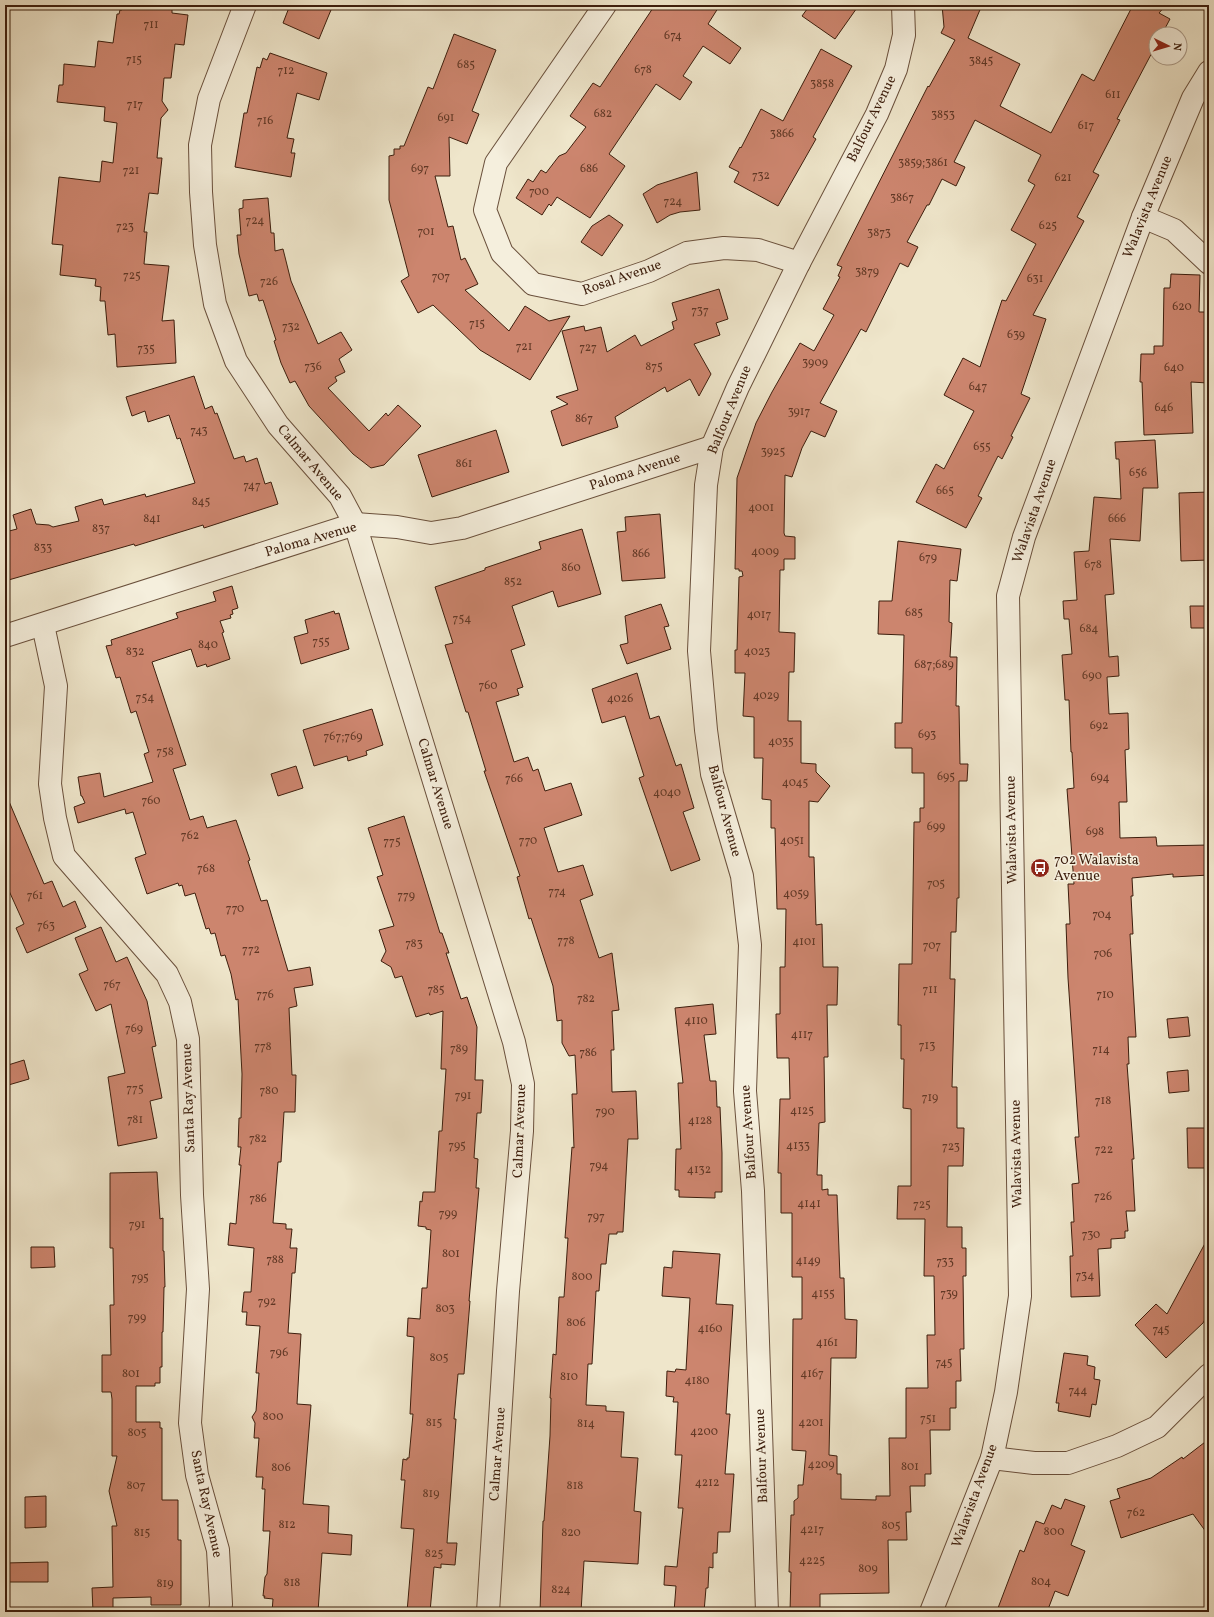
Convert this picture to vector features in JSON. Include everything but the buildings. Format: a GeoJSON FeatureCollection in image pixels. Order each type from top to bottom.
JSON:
{"type":"FeatureCollection","features":[{"type":"Feature","properties":{"kind":"street","name":"Calmar Avenue"},"geometry":{"type":"LineString","coordinates":[[245,5],[209,99],[200,145],[201,192],[205,245],[215,304],[236,361],[278,425],[340,496],[355,524],[514,1042],[523,1084],[522,1131],[508,1291],[488,1612]]}},
{"type":"Feature","properties":{"kind":"street","name":"Rosal Avenue"},"geometry":{"type":"LineString","coordinates":[[605,5],[496,163],[485,210],[502,253],[533,284],[582,294],[649,271],[687,253],[724,248],[758,250],[799,263]]}},
{"type":"Feature","properties":{"kind":"street","name":"Balfour Avenue"},"geometry":{"type":"LineString","coordinates":[[767,1612],[753,1192],[745,1091],[750,945],[742,876],[725,813],[712,774],[699,651],[706,485],[712,447],[738,387],[799,263],[877,114],[896,69],[904,35],[903,5]]}},
{"type":"Feature","properties":{"kind":"street","name":"Walavista Avenue"},"geometry":{"type":"LineString","coordinates":[[931,1612],[992,1458],[1006,1392],[1020,1296],[1008,596],[1024,537],[1143,217],[1193,98],[1209,72]]}},
{"type":"Feature","properties":{"kind":"street"},"geometry":{"type":"LineString","coordinates":[[1143,217],[1174,230],[1209,263]]}},
{"type":"Feature","properties":{"kind":"street","name":"Paloma Avenue"},"geometry":{"type":"LineString","coordinates":[[5,636],[355,524],[397,527],[430,533],[462,528],[712,447]]}},
{"type":"Feature","properties":{"kind":"street","name":"Santa Ray Avenue"},"geometry":{"type":"LineString","coordinates":[[43,625],[56,686],[50,784],[55,818],[64,856],[167,974],[180,1002],[188,1039],[192,1195],[198,1289],[190,1423],[197,1475],[218,1550],[221,1604],[220,1612]]}},
{"type":"Feature","properties":{"kind":"street"},"geometry":{"type":"LineString","coordinates":[[992,1458],[1034,1463],[1068,1463],[1117,1446],[1157,1427],[1209,1375]]}},
{"type":"Feature","properties":{"kind":"place","name":"702 Walavista Avenue"},"geometry":{"type":"Point","coordinates":[1040,868]}}]}
